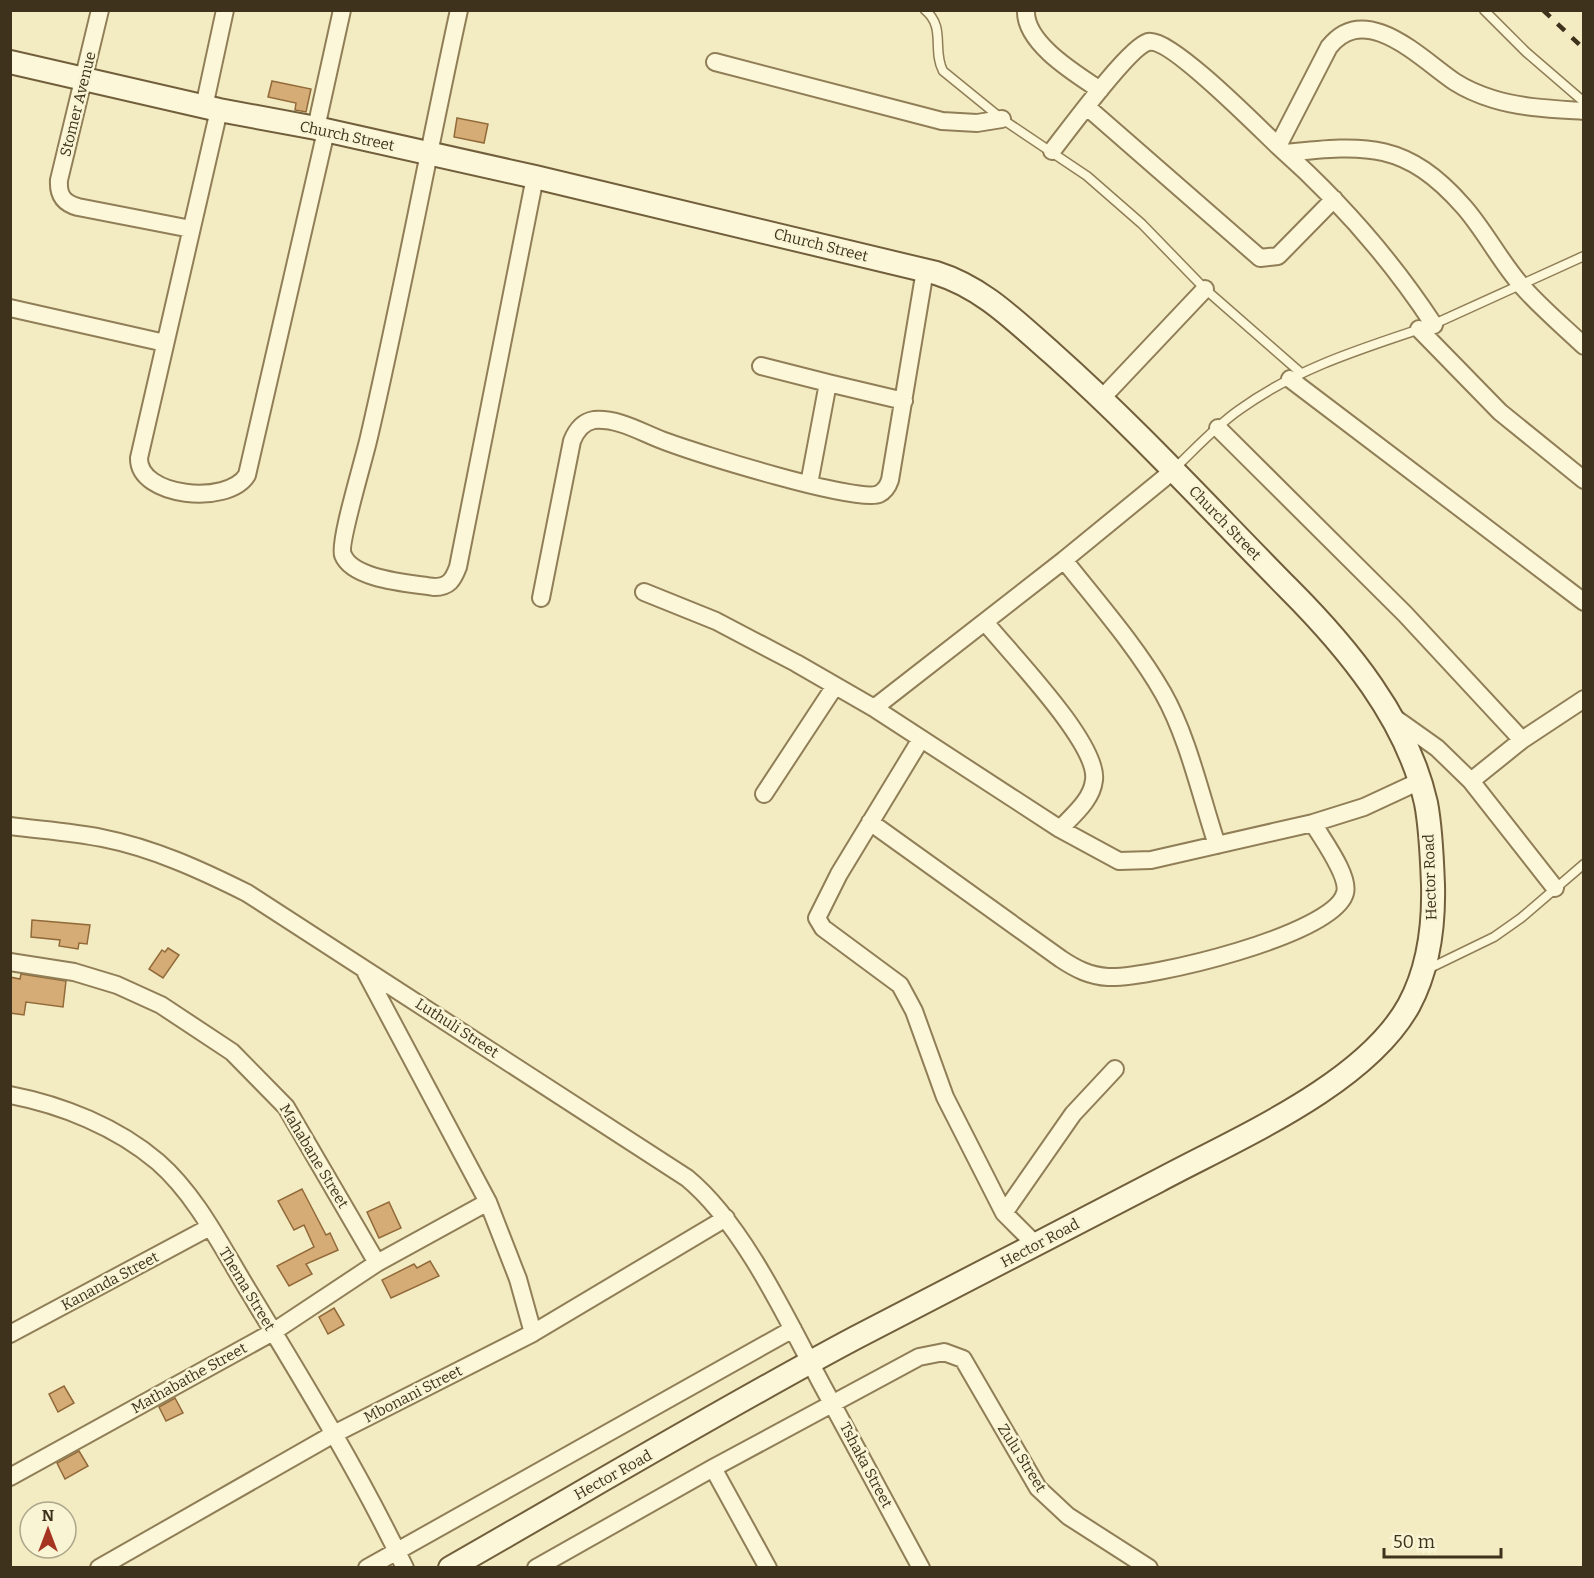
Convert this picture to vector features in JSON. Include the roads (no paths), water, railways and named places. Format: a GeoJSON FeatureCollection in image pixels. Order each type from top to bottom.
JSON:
{"type":"FeatureCollection","features":[{"type":"Feature","properties":{"kind":"street","name":"Stomer Avenue"},"geometry":{"type":"LineString","coordinates":[[100,10],[59,180],[61,197],[78,207],[191,229]]}},
{"type":"Feature","properties":{"kind":"street"},"geometry":{"type":"LineString","coordinates":[[225,10],[191,229],[139,458],[141,472],[158,485],[194,493],[216,494],[232,489],[244,480],[249,469],[321,129],[342,10]]}},
{"type":"Feature","properties":{"kind":"street"},"geometry":{"type":"LineString","coordinates":[[459,10],[428,154],[397,318],[358,488],[341,544],[342,553],[348,563],[369,575],[440,587],[450,583],[456,574],[536,177]]}},
{"type":"Feature","properties":{"kind":"street"},"geometry":{"type":"LineString","coordinates":[[1026,10],[1030,29],[1041,45],[1100,90]]}},
{"type":"Feature","properties":{"kind":"street"},"geometry":{"type":"LineString","coordinates":[[1282,150],[1329,47],[1338,37],[1359,30],[1391,37],[1454,82],[1493,99],[1528,107],[1584,111]]}},
{"type":"Feature","properties":{"kind":"street"},"geometry":{"type":"LineString","coordinates":[[1052,152],[1100,90],[1140,46],[1150,41],[1163,44],[1215,87],[1334,199],[1392,264],[1427,327],[1500,412],[1584,480]]}},
{"type":"Feature","properties":{"kind":"street","name":"Church Street"},"geometry":{"type":"LineString","coordinates":[[10,62],[211,108],[321,129],[536,177],[925,270],[957,280],[989,298],[1102,398],[1174,470],[1337,642],[1360,670],[1387,712],[1411,757],[1420,781]]}},
{"type":"Feature","properties":{"kind":"street"},"geometry":{"type":"LineString","coordinates":[[715,62],[942,121],[977,123],[1002,119]]}},
{"type":"Feature","properties":{"kind":"street"},"geometry":{"type":"LineString","coordinates":[[1087,107],[1260,258],[1278,256],[1334,199]]}},
{"type":"Feature","properties":{"kind":"street"},"geometry":{"type":"LineString","coordinates":[[1282,150],[1340,147],[1369,149],[1411,160],[1425,169],[1464,207],[1521,285],[1584,346]]}},
{"type":"Feature","properties":{"kind":"street"},"geometry":{"type":"LineString","coordinates":[[541,598],[572,441],[577,430],[585,423],[608,420],[627,425],[680,447],[809,484],[870,496],[885,490],[890,480],[925,270]]}},
{"type":"Feature","properties":{"kind":"street"},"geometry":{"type":"LineString","coordinates":[[1102,398],[1205,289]]}},
{"type":"Feature","properties":{"kind":"street"},"geometry":{"type":"LineString","coordinates":[[10,309],[165,343]]}},
{"type":"Feature","properties":{"kind":"street"},"geometry":{"type":"LineString","coordinates":[[761,366],[904,401]]}},
{"type":"Feature","properties":{"kind":"street"},"geometry":{"type":"LineString","coordinates":[[1296,376],[1584,602]]}},
{"type":"Feature","properties":{"kind":"street"},"geometry":{"type":"LineString","coordinates":[[809,484],[828,383]]}},
{"type":"Feature","properties":{"kind":"street"},"geometry":{"type":"LineString","coordinates":[[1218,428],[1405,614],[1522,740]]}},
{"type":"Feature","properties":{"kind":"street"},"geometry":{"type":"LineString","coordinates":[[874,708],[1064,560],[1174,470]]}},
{"type":"Feature","properties":{"kind":"street"},"geometry":{"type":"LineString","coordinates":[[1064,560],[1146,666],[1164,694],[1179,729],[1217,845]]}},
{"type":"Feature","properties":{"kind":"street"},"geometry":{"type":"LineString","coordinates":[[644,592],[758,642],[874,708],[1060,829],[1119,861],[1151,860],[1313,823],[1382,800],[1420,781]]}},
{"type":"Feature","properties":{"kind":"street"},"geometry":{"type":"LineString","coordinates":[[985,622],[1079,736],[1093,764],[1095,778],[1089,796],[1060,829]]}},
{"type":"Feature","properties":{"kind":"street"},"geometry":{"type":"LineString","coordinates":[[764,794],[835,686]]}},
{"type":"Feature","properties":{"kind":"street"},"geometry":{"type":"LineString","coordinates":[[1472,781],[1522,740],[1584,699]]}},
{"type":"Feature","properties":{"kind":"street"},"geometry":{"type":"LineString","coordinates":[[1387,712],[1437,748],[1472,781],[1555,888]]}},
{"type":"Feature","properties":{"kind":"street"},"geometry":{"type":"LineString","coordinates":[[921,739],[822,906],[818,914],[819,924],[886,972],[908,997],[945,1097],[1004,1213],[1036,1245]]}},
{"type":"Feature","properties":{"kind":"street","name":"Hector Road"},"geometry":{"type":"LineString","coordinates":[[450,1568],[811,1363],[1247,1133],[1353,1070],[1377,1046],[1408,1007],[1424,970],[1431,932],[1433,879],[1427,807],[1420,781]]}},
{"type":"Feature","properties":{"kind":"street"},"geometry":{"type":"LineString","coordinates":[[870,822],[1061,959],[1089,974],[1114,977],[1165,970],[1257,946],[1286,936],[1334,907],[1343,898],[1346,882],[1313,823]]}},
{"type":"Feature","properties":{"kind":"street","name":"Luthuli Street"},"geometry":{"type":"LineString","coordinates":[[10,826],[102,838],[145,849],[198,868],[247,893],[687,1178],[704,1192],[726,1218],[811,1363]]}},
{"type":"Feature","properties":{"kind":"street","name":"Mahabane Street"},"geometry":{"type":"LineString","coordinates":[[10,962],[74,972],[117,985],[161,1005],[232,1052],[286,1107],[377,1263]]}},
{"type":"Feature","properties":{"kind":"street"},"geometry":{"type":"LineString","coordinates":[[365,971],[488,1202],[518,1279],[533,1333]]}},
{"type":"Feature","properties":{"kind":"street"},"geometry":{"type":"LineString","coordinates":[[1004,1213],[1072,1114],[1115,1069]]}},
{"type":"Feature","properties":{"kind":"street","name":"Thema Street"},"geometry":{"type":"LineString","coordinates":[[10,1095],[53,1104],[132,1143],[179,1182],[210,1227],[273,1332],[397,1550],[405,1568]]}},
{"type":"Feature","properties":{"kind":"street","name":"Mathabathe Street"},"geometry":{"type":"LineString","coordinates":[[10,1477],[273,1332],[377,1263],[488,1202]]}},
{"type":"Feature","properties":{"kind":"street","name":"Mbonani Street"},"geometry":{"type":"LineString","coordinates":[[99,1568],[332,1435],[533,1333],[726,1218]]}},
{"type":"Feature","properties":{"kind":"street","name":"Kananda Street"},"geometry":{"type":"LineString","coordinates":[[10,1334],[210,1227]]}},
{"type":"Feature","properties":{"kind":"street"},"geometry":{"type":"LineString","coordinates":[[367,1568],[793,1329]]}},
{"type":"Feature","properties":{"kind":"street","name":"Zulu Street"},"geometry":{"type":"LineString","coordinates":[[834,1406],[919,1358],[944,1352],[963,1359],[1038,1488],[1068,1516],[1149,1568]]}},
{"type":"Feature","properties":{"kind":"street","name":"Tshaka Street"},"geometry":{"type":"LineString","coordinates":[[811,1363],[921,1568]]}},
{"type":"Feature","properties":{"kind":"street"},"geometry":{"type":"LineString","coordinates":[[536,1568],[713,1468],[834,1406]]}},
{"type":"Feature","properties":{"kind":"street"},"geometry":{"type":"LineString","coordinates":[[713,1468],[768,1568]]}},
{"type":"Feature","properties":{"kind":"lane"},"geometry":{"type":"LineString","coordinates":[[926,10],[939,29],[936,48],[938,62],[943,71],[1002,119],[1087,176],[1142,224],[1205,289],[1296,376]]}},
{"type":"Feature","properties":{"kind":"lane"},"geometry":{"type":"LineString","coordinates":[[1484,10],[1584,102]]}},
{"type":"Feature","properties":{"kind":"lane"},"geometry":{"type":"LineString","coordinates":[[1174,470],[1237,411],[1296,376],[1351,351],[1427,327],[1584,256]]}},
{"type":"Feature","properties":{"kind":"lane"},"geometry":{"type":"LineString","coordinates":[[1424,970],[1494,937],[1521,918],[1584,864]]}},
{"type":"Feature","properties":{"kind":"railway"},"geometry":{"type":"LineString","coordinates":[[1543,10],[1584,49]]}}]}
